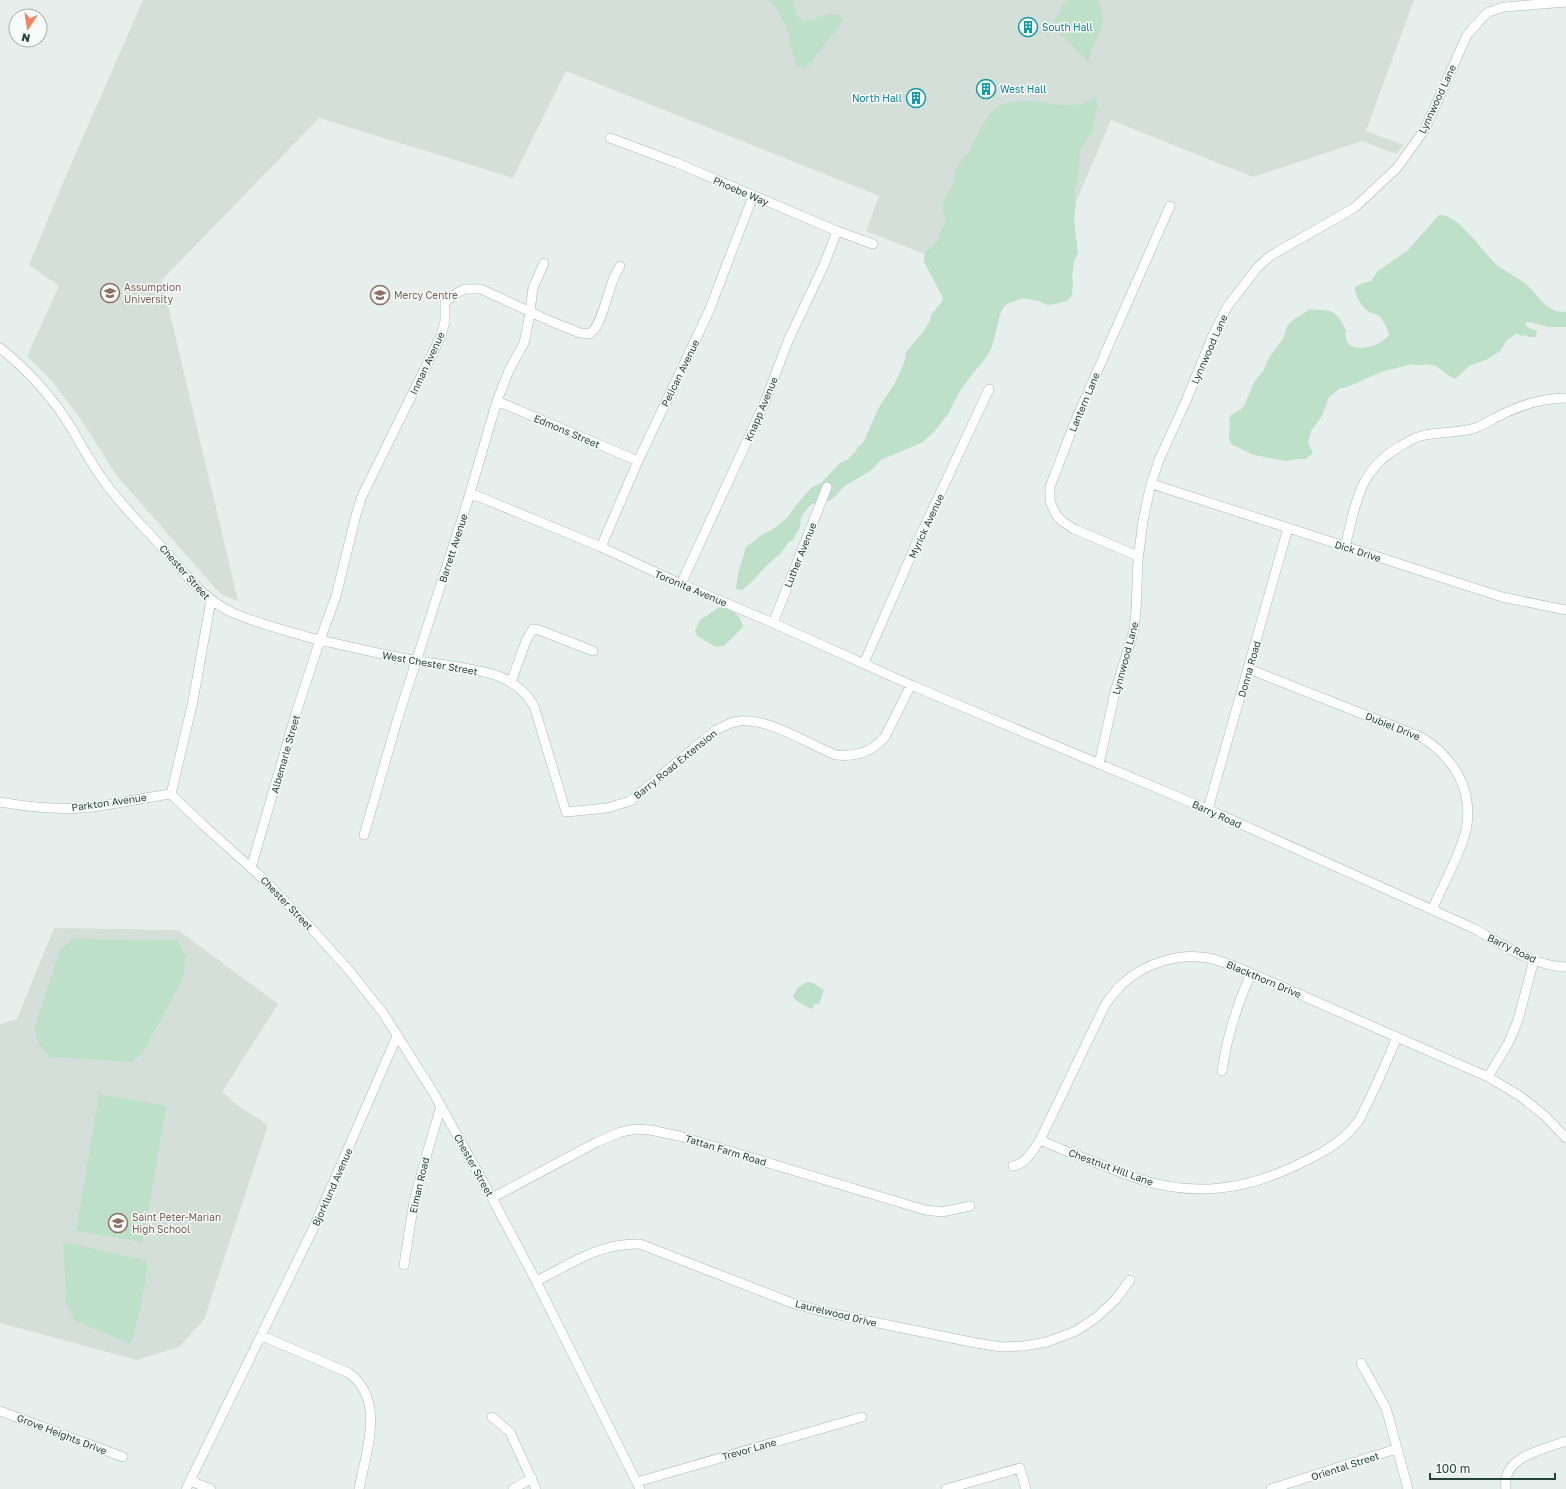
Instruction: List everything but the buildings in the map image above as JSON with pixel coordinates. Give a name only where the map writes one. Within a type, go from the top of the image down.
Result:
[{"type":"street","name":"Lynnwood Lane","points":[[1099,764],[1117,685],[1134,630],[1138,556],[1142,521],[1152,484],[1159,460],[1186,401],[1219,322],[1227,307],[1257,268],[1270,256],[1354,208],[1397,168],[1425,129],[1467,35],[1483,17],[1489,12],[1504,7],[1566,2]]},
{"type":"street","name":"Phoebe Way","points":[[610,138],[676,163],[837,231],[873,244]]},
{"type":"street","name":"Pelican Avenue","points":[[601,547],[638,461],[711,305],[753,196]]},
{"type":"street","name":"Lantern Lane","points":[[1138,556],[1067,525],[1057,516],[1053,509],[1049,495],[1052,481],[1074,424],[1170,206]]},
{"type":"street","name":"Knapp Avenue","points":[[681,584],[765,402],[788,341],[824,265],[837,231]]},
{"type":"street","name":"Barrett Avenue","points":[[364,835],[416,661],[470,494],[497,401],[509,370],[524,343],[530,311],[532,288],[544,263]]},
{"type":"street","name":"Inman Avenue","points":[[320,640],[336,596],[362,496],[441,336],[445,319],[445,302],[461,290],[476,288],[486,290],[550,321],[580,333],[591,334],[601,315],[612,281],[620,266]]},
{"type":"street","name":"Chester Street","points":[[0,348],[28,372],[50,398],[91,462],[122,506],[158,542],[195,587],[212,600],[193,701],[171,794],[251,868],[306,923],[348,969],[383,1013],[441,1106],[492,1198],[536,1281],[639,1485]]},
{"type":"street","name":"Myrick Avenue","points":[[864,664],[915,547],[989,389]]},
{"type":"street","points":[[1345,547],[1365,478],[1382,458],[1392,451],[1420,436],[1465,431],[1530,403],[1566,398]]},
{"type":"street","name":"Edmons Street","points":[[497,401],[638,461]]},
{"type":"street","name":"Dick Drive","points":[[1152,484],[1502,597],[1566,610]]},
{"type":"street","name":"Luther Avenue","points":[[773,623],[827,487]]},
{"type":"street","name":"Toronita Avenue","points":[[470,494],[601,547],[681,584],[773,623],[911,685]]},
{"type":"street","name":"Donna Road","points":[[1208,809],[1288,528]]},
{"type":"street","name":"West Chester Street","points":[[212,600],[232,612],[251,620],[320,640],[359,650],[490,674],[511,682],[526,695],[534,706],[566,812]]},
{"type":"street","points":[[511,682],[526,641],[533,629],[593,651]]},
{"type":"street","name":"Albemarle Street","points":[[251,868],[297,710],[320,640]]},
{"type":"street","name":"Dubiel Drive","points":[[1249,669],[1421,737],[1441,751],[1449,760],[1456,770],[1465,793],[1468,817],[1463,841],[1432,910]]},
{"type":"street","name":"Barry Road","points":[[911,685],[1208,809],[1475,929],[1516,952],[1534,960],[1553,966],[1566,967]]},
{"type":"street","name":"Barry Road Extension","points":[[566,812],[607,808],[630,801],[716,730],[726,724],[738,721],[765,723],[826,751],[846,756],[861,754],[879,744],[889,731],[911,685]]},
{"type":"street","name":"Parkton Avenue","points":[[0,802],[26,807],[76,808],[171,794]]},
{"type":"street","name":"Blackthorn Drive","points":[[1013,1166],[1020,1165],[1032,1152],[1040,1140],[1105,1005],[1122,984],[1146,968],[1163,961],[1191,957],[1207,958],[1222,962],[1251,973],[1488,1077],[1520,1096],[1545,1116],[1566,1138]]},
{"type":"street","points":[[1488,1077],[1509,1042],[1518,1020],[1534,960]]},
{"type":"street","points":[[1222,1072],[1230,1026],[1237,1005],[1251,973]]},
{"type":"street","name":"Bjorklund Avenue","points":[[188,1485],[313,1229],[397,1036]]},
{"type":"street","name":"Chestnut Hill Lane","points":[[1040,1140],[1139,1179],[1163,1185],[1186,1189],[1211,1190],[1254,1183],[1278,1174],[1319,1154],[1341,1140],[1356,1124],[1371,1096],[1397,1037]]},
{"type":"street","name":"Elman Road","points":[[404,1265],[414,1201],[441,1106]]},
{"type":"street","name":"Tattan Farm Road","points":[[492,1198],[597,1142],[621,1132],[641,1129],[659,1131],[679,1136],[925,1210],[942,1212],[970,1206]]},
{"type":"street","name":"Laurelwood Drive","points":[[536,1281],[597,1250],[625,1243],[640,1244],[649,1246],[711,1272],[792,1302],[824,1312],[1002,1347],[1024,1346],[1047,1342],[1076,1331],[1097,1317],[1116,1299],[1130,1280]]},
{"type":"street","points":[[262,1336],[349,1373],[360,1383],[367,1396],[371,1423],[359,1489]]},
{"type":"street","points":[[1360,1363],[1386,1408],[1408,1489]]},
{"type":"street","name":"Grove Heights Drive","points":[[0,1411],[123,1457]]},
{"type":"street","points":[[492,1417],[510,1432],[536,1489]]},
{"type":"street","name":"Trevor Lane","points":[[639,1485],[862,1417]]},
{"type":"street","points":[[1506,1489],[1508,1472],[1515,1462],[1522,1457],[1566,1441]]},
{"type":"street","name":"Oriental Street","points":[[1271,1489],[1304,1484],[1396,1449]]},
{"type":"street","points":[[946,1489],[1020,1468],[1026,1489]]},
{"type":"street","points":[[513,1489],[532,1478]]},
{"type":"street","points":[[188,1485],[211,1489]]},
{"type":"shaded area","name":"Assumption University","points":[[143,0],[1414,0],[1366,131],[1404,145],[1396,154],[1362,141],[1253,177],[1111,120],[1034,301],[972,276],[952,265],[866,231],[879,196],[566,71],[513,178],[319,118],[162,280],[238,601],[223,595],[217,590],[117,476],[82,421],[52,381],[27,356],[59,286],[29,265],[65,178]]},
{"type":"shaded area","name":"Saint Peter-Marian High School","points":[[54,928],[178,930],[278,1004],[222,1092],[239,1106],[268,1125],[204,1320],[179,1347],[137,1360],[0,1323],[0,1024],[17,1019]]},
{"type":"green space","points":[[768,0],[793,0],[796,13],[802,21],[812,20],[830,14],[841,15],[843,19],[838,28],[806,68],[797,66],[785,25],[778,11]]},
{"type":"green space","points":[[1069,0],[1097,0],[1102,10],[1102,26],[1092,47],[1088,63],[1075,48],[1054,29],[1053,24],[1060,12],[1061,7]]},
{"type":"green space","points":[[1094,96],[1098,104],[1092,132],[1080,150],[1075,190],[1076,204],[1074,219],[1078,254],[1074,261],[1072,294],[1070,298],[1066,301],[1047,305],[1039,301],[1023,298],[1007,304],[1003,308],[1000,315],[992,347],[983,362],[960,391],[948,414],[934,432],[923,442],[881,460],[872,470],[843,487],[837,495],[829,501],[820,501],[812,504],[801,518],[800,527],[794,539],[789,542],[781,553],[765,567],[753,581],[742,590],[736,589],[738,574],[746,547],[763,534],[772,530],[788,517],[812,487],[821,483],[840,463],[848,459],[863,443],[878,409],[895,383],[905,360],[906,352],[923,332],[930,320],[931,315],[943,300],[925,264],[924,255],[936,243],[945,223],[942,205],[952,186],[957,167],[965,155],[969,152],[990,114],[994,109],[1008,103],[1037,101],[1073,105],[1089,101]]},
{"type":"green space","points":[[1439,215],[1447,216],[1455,221],[1497,265],[1524,283],[1544,304],[1559,312],[1566,312],[1566,327],[1549,327],[1529,322],[1525,323],[1527,327],[1537,331],[1536,337],[1529,337],[1525,335],[1521,336],[1517,333],[1507,340],[1500,351],[1488,359],[1469,366],[1455,379],[1433,365],[1411,364],[1381,372],[1344,388],[1340,388],[1329,397],[1322,416],[1311,431],[1308,443],[1313,453],[1306,459],[1286,461],[1254,455],[1231,444],[1229,437],[1229,418],[1244,406],[1254,382],[1263,371],[1270,356],[1283,339],[1287,326],[1293,320],[1310,309],[1332,312],[1339,317],[1346,330],[1346,339],[1349,344],[1355,347],[1370,347],[1384,340],[1389,335],[1385,324],[1380,317],[1366,310],[1361,304],[1357,297],[1355,287],[1371,281],[1378,271],[1408,250]]},
{"type":"green space","points":[[720,607],[738,615],[743,627],[724,646],[716,647],[697,636],[695,631],[700,620]]},
{"type":"green space","points":[[73,939],[177,940],[186,957],[183,978],[142,1054],[131,1062],[50,1057],[40,1046],[34,1029],[60,950]]},
{"type":"green space","points":[[807,982],[813,983],[824,990],[819,1004],[814,1004],[813,1008],[811,1009],[795,1000],[793,996],[798,987]]},
{"type":"green space","points":[[99,1094],[166,1106],[143,1242],[76,1231]]},
{"type":"green space","points":[[63,1242],[145,1260],[148,1266],[141,1305],[131,1344],[74,1320],[66,1302]]},
{"type":"place","name":"South Hall","points":[[1028,27]]},
{"type":"place","name":"West Hall","points":[[986,89]]},
{"type":"place","name":"North Hall","points":[[916,98]]},
{"type":"place","name":"Assumption University","points":[[110,293]]},
{"type":"place","name":"Mercy Centre","points":[[380,295]]},
{"type":"place","name":"Saint Peter-Marian High School","points":[[118,1223]]}]
